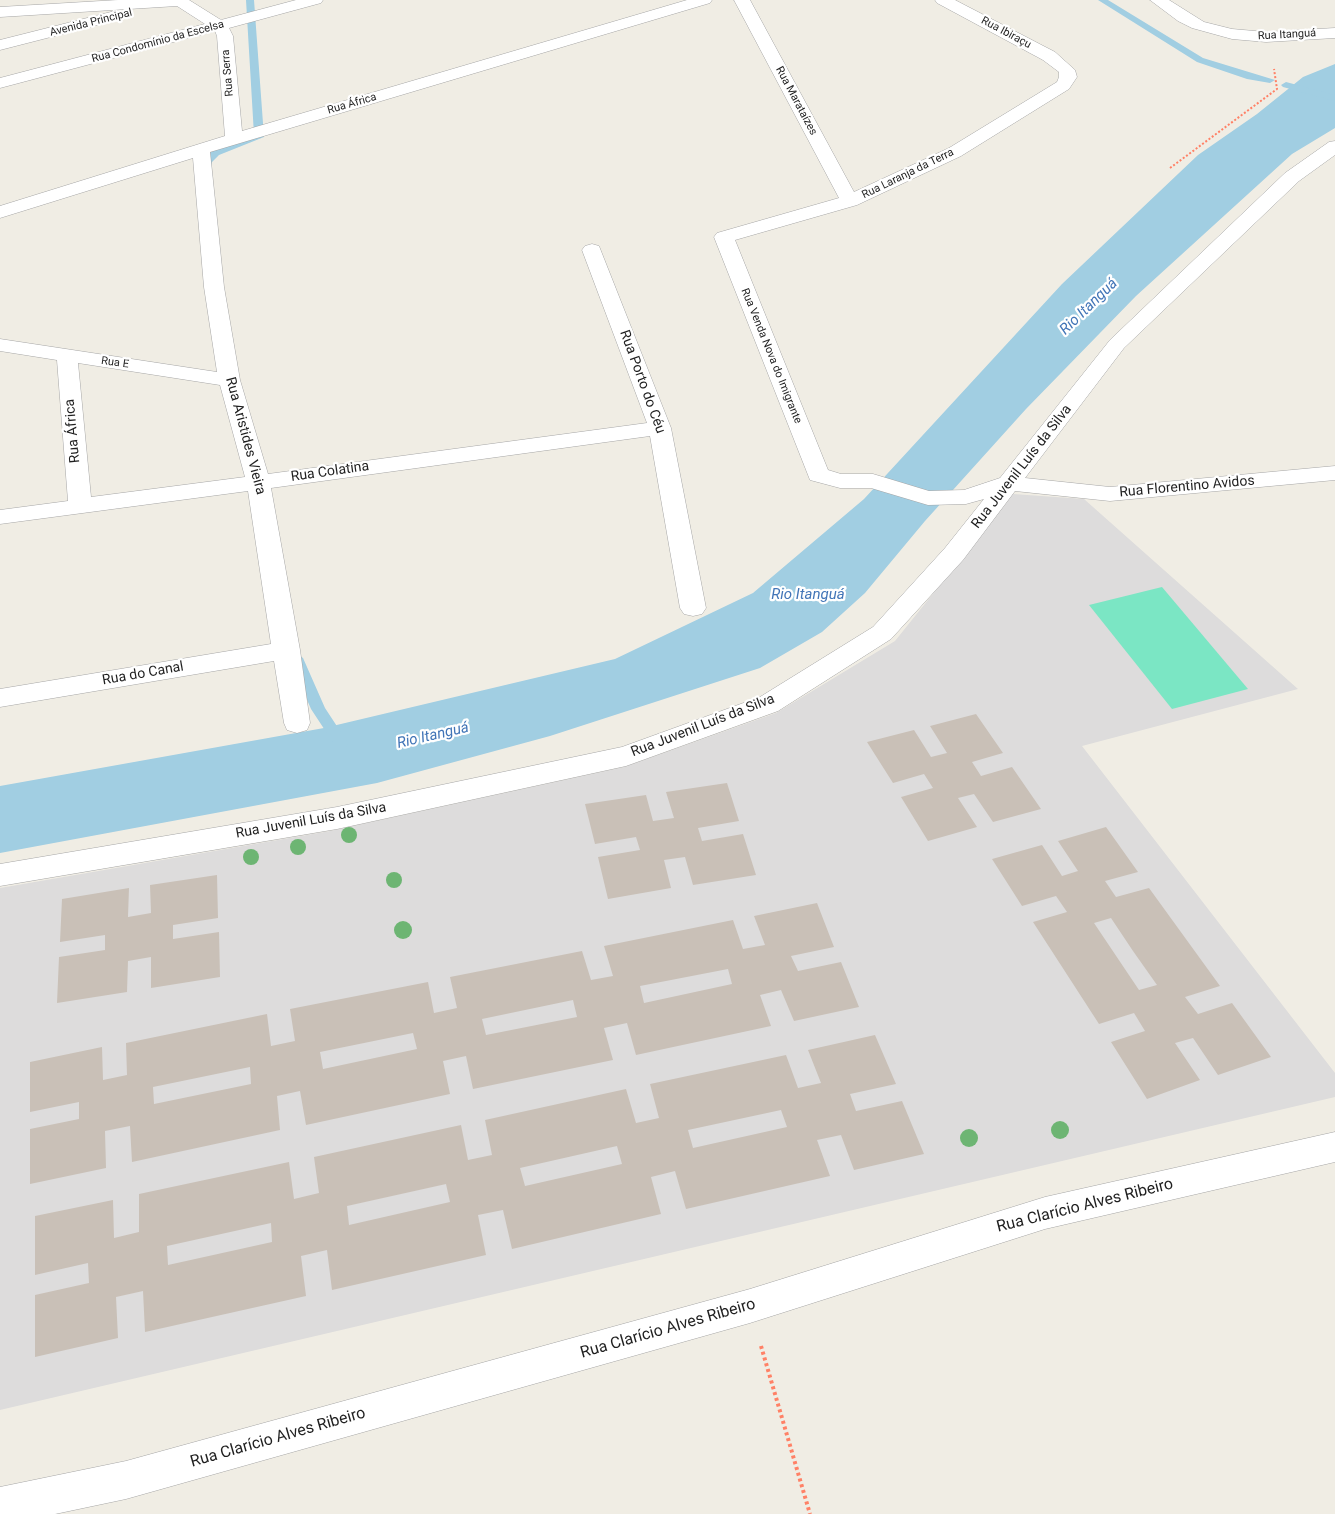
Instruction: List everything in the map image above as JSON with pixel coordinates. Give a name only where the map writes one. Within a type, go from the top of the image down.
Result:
[{"type":"street","points":[[0,12],[181,0],[220,26]]},
{"type":"street","name":"Avenida Principal","points":[[0,46],[181,0]]},
{"type":"street","name":"Rua Condomínio da Escelsa","points":[[0,83],[220,26],[269,5],[315,0]]},
{"type":"street","name":"Rua África","points":[[0,212],[234,139],[704,0]]},
{"type":"street","name":"Rua Marataízes","points":[[742,0],[850,201]]},
{"type":"street","name":"Rua Ibiraçu","points":[[943,0],[1049,56],[1067,70]]},
{"type":"street","name":"Rua Itanguá","points":[[1158,0],[1198,25],[1249,37],[1282,37],[1335,32]]},
{"type":"street","name":"Rua Serra","points":[[220,26],[225,36],[234,139]]},
{"type":"street","name":"Rua Laranja da Terra","points":[[724,237],[850,201],[955,152],[1063,84],[1068,77],[1067,70]]},
{"type":"street","name":"Rua Juvenil Luís da Silva","points":[[0,875],[337,818],[626,756],[769,704],[882,633],[954,554],[1117,344],[1292,177],[1335,146]]},
{"type":"street","name":"Rua Aristides Vieira","points":[[201,149],[214,287],[229,380],[258,482],[287,650],[297,723]]},
{"type":"street","name":"Rua Venda Nova do Imigrante","points":[[724,237],[818,475],[840,482],[873,482],[928,498],[966,497],[1010,483]]},
{"type":"street","name":"Rua Porto do Céu","points":[[592,250],[660,428],[693,608]]},
{"type":"street","name":"Rua E","points":[[0,345],[229,380]]},
{"type":"street","name":"Rua África","points":[[58,355],[80,506]]},
{"type":"street","points":[[0,359],[58,355]]},
{"type":"street","name":"Rua Colatina","points":[[0,517],[660,428]]},
{"type":"street","name":"Rua Florentino Avidos","points":[[1010,483],[1110,494],[1335,473]]},
{"type":"street","name":"Rua do Canal","points":[[0,698],[287,650]]},
{"type":"street","name":"Rua Clarício Alves Ribeiro","points":[[0,1506],[126,1480],[750,1306],[1045,1213],[1335,1147]]},
{"type":"path","points":[[1170,168],[1277,89],[1275,70],[1249,37]]},
{"type":"path","points":[[750,1306],[810,1514]]},
{"type":"shaded area","points":[[1013,494],[1084,499],[1298,689],[1082,746],[1335,1073],[1335,1097],[0,1410],[0,888],[330,831],[624,767],[776,713],[895,641]]},
{"type":"green space","points":[[1162,587],[1248,689],[1172,709],[1089,605]]},
{"type":"water","name":"Rio Itanguá","points":[[1335,64],[1335,128],[1292,154],[1136,296],[1026,409],[925,521],[865,593],[822,632],[760,668],[550,736],[377,783],[0,853],[0,786],[324,728],[615,659],[753,593],[864,499],[1062,284],[1198,155],[1257,114],[1303,77]]},
{"type":"building","points":[[976,714],[1003,753],[972,762],[981,776],[1012,767],[1041,809],[993,822],[974,794],[958,798],[977,827],[928,841],[901,797],[933,788],[924,774],[893,783],[867,742],[914,730],[931,757],[947,753],[930,726]]},
{"type":"building","points":[[727,783],[739,821],[698,828],[702,841],[743,834],[756,875],[693,885],[685,857],[664,860],[671,888],[608,899],[598,857],[640,850],[636,837],[595,844],[585,804],[646,795],[653,821],[674,818],[666,792]]},
{"type":"building","points":[[1106,827],[1138,872],[1105,881],[1116,897],[1149,888],[1220,986],[1185,997],[1198,1014],[1232,1003],[1271,1057],[1218,1075],[1193,1038],[1175,1043],[1200,1080],[1147,1099],[1111,1042],[1145,1031],[1134,1013],[1099,1024],[1033,922],[1067,912],[1056,896],[1022,906],[992,859],[1042,845],[1062,876],[1078,871],[1058,841]],"holes":[[[1111,918],[1157,985],[1139,990],[1094,923]]]},
{"type":"building","points":[[217,875],[218,918],[173,925],[173,939],[219,932],[220,977],[151,988],[151,957],[128,961],[127,992],[57,1003],[59,957],[105,950],[105,935],[60,942],[62,899],[129,888],[128,917],[151,913],[150,885]]},
{"type":"building","points":[[817,903],[834,947],[791,956],[798,971],[841,962],[859,1007],[794,1021],[781,990],[760,995],[771,1026],[636,1055],[627,1023],[604,1028],[613,1060],[473,1089],[466,1056],[443,1061],[450,1094],[306,1125],[300,1091],[277,1096],[280,1130],[132,1162],[130,1126],[105,1131],[106,1168],[30,1184],[30,1129],[79,1119],[79,1102],[30,1112],[30,1062],[102,1047],[103,1080],[127,1075],[126,1043],[267,1014],[271,1046],[295,1041],[290,1009],[428,982],[434,1013],[457,1008],[450,977],[582,951],[591,980],[613,976],[604,946],[733,920],[743,949],[765,945],[754,916]],"holes":[[[728,969],[732,984],[644,1003],[640,986]],[[573,1000],[577,1017],[486,1035],[482,1019]],[[413,1033],[417,1049],[323,1069],[320,1052]],[[250,1067],[251,1084],[154,1104],[153,1087]]]},
{"type":"building","points":[[875,1035],[896,1084],[850,1094],[856,1111],[902,1101],[924,1154],[854,1170],[841,1135],[817,1140],[830,1176],[686,1209],[675,1171],[651,1177],[661,1214],[512,1249],[503,1210],[478,1215],[486,1255],[332,1290],[327,1250],[301,1256],[306,1296],[145,1332],[143,1291],[116,1297],[118,1338],[35,1357],[35,1295],[89,1283],[88,1263],[35,1275],[35,1216],[113,1200],[114,1238],[139,1232],[139,1194],[289,1162],[294,1199],[319,1193],[314,1157],[461,1125],[468,1160],[492,1155],[485,1120],[626,1089],[636,1123],[659,1118],[650,1084],[786,1055],[798,1088],[821,1083],[808,1050]],"holes":[[[781,1110],[787,1127],[693,1148],[688,1130]],[[617,1146],[622,1164],[525,1186],[520,1168]],[[446,1184],[450,1202],[349,1225],[347,1206]],[[271,1223],[272,1242],[168,1265],[167,1246]]]},
{"type":"waterway","points":[[205,174],[207,161],[215,153],[259,137],[250,0]]},
{"type":"waterway","points":[[1102,0],[1200,60],[1247,76],[1270,80]]},
{"type":"waterway","points":[[1286,85],[1335,98]]},
{"type":"waterway","points":[[296,658],[318,709],[341,743]]}]
